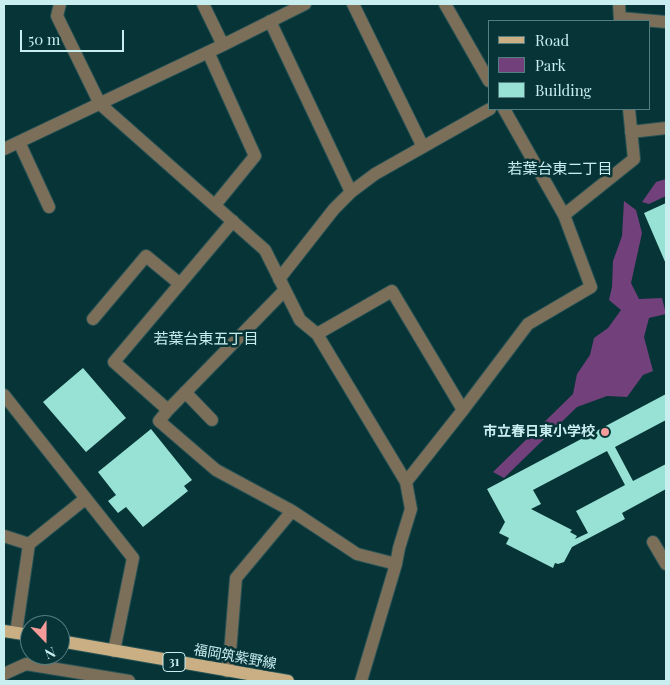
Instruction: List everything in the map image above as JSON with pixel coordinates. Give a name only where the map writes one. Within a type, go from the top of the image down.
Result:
[{"type":"main road","name":"福岡筑紫野線","points":[[70,643],[288,681]]},
{"type":"street","points":[[60,4],[57,16],[100,104],[265,250],[300,320],[317,334],[406,482],[411,509],[361,681]]},
{"type":"street","points":[[203,4],[223,45]]},
{"type":"street","points":[[4,149],[305,4]]},
{"type":"street","points":[[354,4],[423,147]]},
{"type":"street","points":[[445,4],[488,79]]},
{"type":"street","points":[[619,4],[620,19],[635,20]]},
{"type":"street","points":[[270,21],[351,192]]},
{"type":"street","points":[[650,21],[666,22]]},
{"type":"street","points":[[208,52],[255,156],[215,206]]},
{"type":"street","points":[[396,564],[357,554],[292,511],[216,470],[159,421],[282,285],[334,209],[351,192],[375,174],[488,110]]},
{"type":"street","points":[[406,482],[528,324],[591,287],[564,215],[505,110]]},
{"type":"street","points":[[564,215],[634,159],[629,110]]},
{"type":"street","points":[[631,132],[666,128]]},
{"type":"street","points":[[19,142],[49,207]]},
{"type":"street","points":[[168,410],[114,362],[233,221]]},
{"type":"street","points":[[93,319],[146,256],[180,284]]},
{"type":"street","points":[[317,334],[392,291],[463,410]]},
{"type":"street","points":[[185,392],[212,420]]},
{"type":"street","points":[[5,400],[134,558],[114,651]]},
{"type":"street","points":[[10,632],[29,544],[85,498]]},
{"type":"street","points":[[228,671],[236,578],[292,511]]},
{"type":"street","points":[[4,536],[29,544]]},
{"type":"street","points":[[653,542],[666,564]]},
{"type":"street","points":[[4,674],[26,664],[129,681]]},
{"type":"green space","points":[[666,179],[666,196],[649,204],[642,202],[656,182]]},
{"type":"green space","points":[[624,201],[636,210],[642,233],[631,283],[639,299],[662,298],[666,314],[649,318],[644,337],[653,371],[643,375],[627,397],[607,396],[577,407],[504,478],[493,472],[573,394],[577,374],[590,355],[594,338],[608,328],[621,310],[609,300],[612,287],[613,261],[622,236]]},
{"type":"building","points":[[666,203],[666,264],[644,213]]},
{"type":"building","points":[[83,368],[126,418],[86,452],[43,402]]},
{"type":"building","points":[[666,394],[666,420],[615,447],[633,481],[666,464],[666,489],[622,513],[625,519],[572,547],[564,562],[555,563],[553,568],[506,544],[509,538],[499,533],[505,522],[487,489]],"holes":[[[607,451],[625,485],[576,511],[588,533],[575,539],[577,536],[570,532],[572,530],[531,509],[541,504],[533,490]]]},
{"type":"building","points":[[151,429],[192,480],[184,486],[188,491],[143,527],[126,507],[118,513],[108,501],[116,495],[98,472]]},
{"type":"place","name":"市立春日東小学校","points":[[605,432]]},
{"type":"district","name":"若葉台東二丁目","points":[[560,169]]},
{"type":"district","name":"若葉台東五丁目","points":[[206,339]]}]
